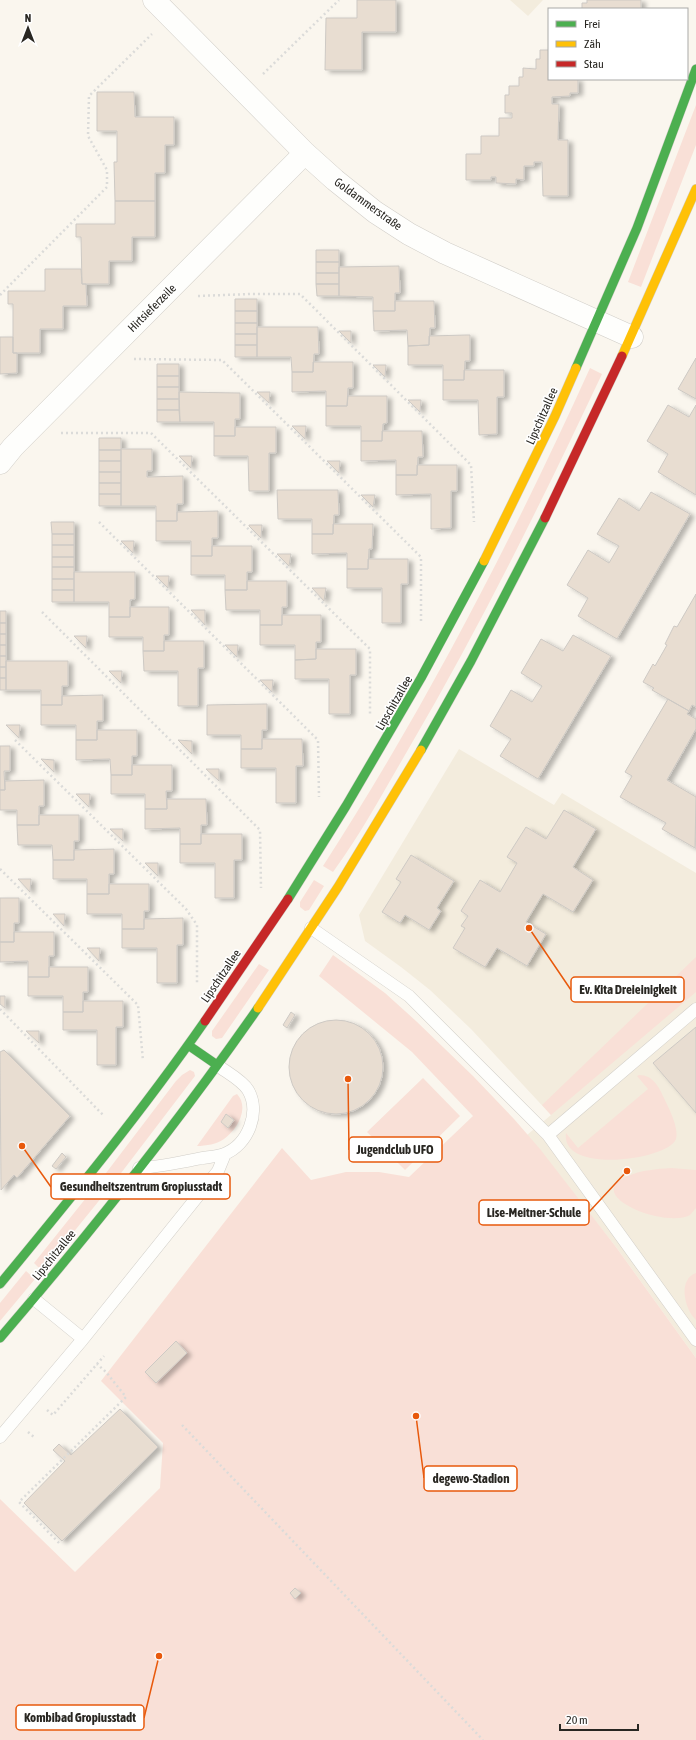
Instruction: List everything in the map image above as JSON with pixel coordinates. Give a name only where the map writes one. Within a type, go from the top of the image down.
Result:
[{"type":"street","name":"Goldammerstraße","points":[[154,0],[305,153],[369,208],[409,234],[452,256],[632,337]]},
{"type":"street","name":"Lipschitzallee","points":[[0,1284],[74,1195],[188,1045],[284,911],[309,866],[392,730],[448,631],[539,451],[617,278],[696,69]]},
{"type":"street","name":"Hirtsieferzeile","points":[[0,462],[19,441],[305,153]]},
{"type":"street","name":"Lipschitzallee","points":[[0,1338],[34,1299],[139,1168],[217,1066],[413,763],[485,635],[534,542],[632,337],[696,190]]},
{"type":"street","points":[[188,1045],[217,1066]]},
{"type":"lane","points":[[308,926],[409,996],[548,1135],[696,1340]]},
{"type":"lane","points":[[548,1135],[696,1009]]},
{"type":"lane","points":[[139,1168],[155,1167],[225,1154],[238,1145],[248,1133],[252,1122],[253,1112],[252,1100],[248,1089],[217,1066]]},
{"type":"lane","points":[[0,1437],[83,1339],[218,1171],[225,1154]]},
{"type":"lane","points":[[34,1299],[83,1339]]},
{"type":"path","points":[[263,74],[338,0]]},
{"type":"path","points":[[0,295],[107,186],[107,170],[88,136],[89,96],[153,34]]},
{"type":"path","points":[[197,296],[300,294],[471,465],[474,523]]},
{"type":"path","points":[[134,359],[222,360],[421,557],[421,622]]},
{"type":"path","points":[[61,433],[151,433],[370,649],[370,715]]},
{"type":"path","points":[[99,522],[318,740],[319,796]]},
{"type":"path","points":[[42,612],[260,830],[261,888]]},
{"type":"path","points":[[15,740],[186,909],[197,925],[197,984]]},
{"type":"path","points":[[0,869],[138,1005],[143,1061]]},
{"type":"path","points":[[0,1009],[103,1115]]},
{"type":"path","points":[[33,1398],[53,1415],[104,1356]]},
{"type":"path","points":[[59,1543],[19,1502],[126,1398],[106,1372],[97,1364]]},
{"type":"path","points":[[182,1425],[484,1740]]},
{"type":"shaded area","points":[[510,0],[543,0],[528,16]]},
{"type":"shaded area","points":[[696,105],[696,145],[641,287],[628,282]]},
{"type":"shaded area","points":[[590,368],[602,374],[510,563],[461,656],[382,795],[333,872],[323,866],[397,746],[466,622],[530,496]]},
{"type":"shaded area","points":[[459,749],[554,805],[562,793],[696,873],[696,1358],[616,1247],[527,1135],[551,1115],[471,1029],[430,990],[365,941],[359,915]]},
{"type":"shaded area","points":[[314,880],[324,886],[309,910],[305,911],[300,907],[300,902]]},
{"type":"shaded area","points":[[333,955],[385,993],[416,1021],[473,1076],[514,1119],[540,1149],[616,1247],[696,1358],[696,1740],[0,1740],[0,1499],[75,1572],[160,1488],[163,1443],[101,1381],[282,1148],[311,1180],[346,1172],[379,1172],[409,1177],[473,1116],[412,1052],[319,976]]},
{"type":"shaded area","points":[[696,957],[696,992],[551,1115],[542,1105]]},
{"type":"shaded area","points":[[259,964],[269,970],[222,1038],[216,1039],[212,1036],[212,1031]]},
{"type":"shaded area","points":[[190,1070],[194,1072],[195,1076],[115,1181],[42,1271],[34,1263],[106,1173],[176,1081]]},
{"type":"shaded area","points":[[639,1075],[652,1079],[660,1090],[675,1124],[677,1134],[676,1139],[669,1146],[655,1153],[616,1160],[596,1159],[580,1155],[569,1146],[566,1133],[578,1148],[648,1089],[637,1076]]},
{"type":"shaded area","points":[[423,1078],[460,1116],[405,1170],[367,1132]]},
{"type":"shaded area","points":[[237,1094],[241,1100],[242,1112],[233,1130],[224,1139],[218,1142],[197,1146],[233,1096]]},
{"type":"shaded area","points":[[671,1168],[696,1170],[696,1208],[690,1215],[678,1218],[647,1214],[632,1208],[620,1200],[614,1192],[616,1184],[628,1176],[654,1169]]},
{"type":"shaded area","points":[[26,1271],[35,1279],[0,1321],[0,1303]]},
{"type":"shaded area","points":[[696,1273],[696,1320],[686,1303],[685,1288],[686,1282]]},
{"type":"building","points":[[357,0],[396,0],[396,32],[362,32],[362,70],[325,70],[326,18],[357,18]]},
{"type":"building","points":[[587,0],[641,0],[641,8],[582,8],[582,3],[587,3]]},
{"type":"building","points":[[540,50],[548,50],[548,80],[578,80],[578,93],[570,93],[570,96],[552,97],[552,104],[559,104],[558,140],[568,140],[568,196],[543,196],[542,162],[534,162],[534,166],[524,166],[524,180],[516,179],[516,184],[496,183],[496,177],[491,177],[491,180],[466,180],[466,154],[481,154],[481,136],[499,136],[499,118],[512,118],[512,113],[505,113],[505,95],[509,95],[509,86],[519,86],[519,77],[523,77],[523,68],[536,69],[536,59],[540,59]]},
{"type":"building","points":[[97,92],[134,92],[135,117],[174,117],[174,145],[165,145],[165,173],[155,173],[155,201],[115,201],[114,162],[117,162],[117,131],[97,131]]},
{"type":"building","points":[[115,201],[155,201],[155,237],[132,237],[132,261],[109,261],[109,284],[82,284],[81,237],[76,237],[76,224],[115,224]]},
{"type":"building","points":[[316,250],[339,250],[339,262],[316,262]]},
{"type":"building","points":[[316,262],[339,262],[339,273],[316,273]]},
{"type":"building","points":[[399,266],[400,293],[395,293],[395,311],[373,311],[373,297],[339,296],[339,267]]},
{"type":"building","points":[[45,269],[81,269],[82,284],[86,284],[87,306],[63,306],[63,329],[40,329],[40,353],[13,353],[13,304],[8,304],[8,291],[45,291]]},
{"type":"building","points":[[316,273],[339,273],[339,284],[316,284]]},
{"type":"building","points":[[316,284],[339,284],[339,296],[317,296]]},
{"type":"building","points":[[235,299],[257,299],[257,311],[235,311]]},
{"type":"building","points":[[395,301],[434,301],[435,328],[430,328],[429,345],[408,346],[407,330],[374,331],[373,311],[395,311]]},
{"type":"building","points":[[235,311],[257,311],[257,323],[235,323]]},
{"type":"building","points":[[235,323],[257,323],[257,334],[235,334]]},
{"type":"building","points":[[257,327],[318,327],[319,354],[314,354],[313,372],[292,372],[291,357],[257,357]]},
{"type":"building","points":[[339,331],[351,331],[351,343]]},
{"type":"building","points":[[235,334],[257,334],[257,345],[235,345]]},
{"type":"building","points":[[470,335],[470,361],[465,361],[464,380],[443,380],[443,365],[408,365],[408,346],[429,345],[429,336]]},
{"type":"building","points":[[0,337],[13,337],[13,353],[17,353],[17,373],[0,374]]},
{"type":"building","points":[[235,345],[257,345],[257,357],[235,357]]},
{"type":"building","points":[[696,358],[696,399],[678,389]]},
{"type":"building","points":[[313,362],[353,362],[353,388],[348,388],[347,406],[326,406],[326,391],[292,392],[292,372],[313,372]]},
{"type":"building","points":[[157,364],[179,364],[179,376],[157,376]]},
{"type":"building","points":[[373,365],[386,365],[385,377]]},
{"type":"building","points":[[464,370],[504,370],[504,397],[497,397],[497,434],[479,435],[478,400],[443,400],[443,380],[464,380]]},
{"type":"building","points":[[157,376],[179,376],[179,387],[157,387]]},
{"type":"building","points":[[157,387],[179,387],[179,399],[157,399]]},
{"type":"building","points":[[179,392],[240,393],[240,419],[235,419],[235,436],[214,436],[214,422],[180,422]]},
{"type":"building","points":[[257,392],[270,392],[269,403]]},
{"type":"building","points":[[348,396],[387,396],[387,423],[383,424],[382,441],[361,441],[361,426],[326,426],[326,406],[347,406]]},
{"type":"building","points":[[157,399],[179,399],[179,410],[157,410]]},
{"type":"building","points":[[408,400],[421,400],[420,412]]},
{"type":"building","points":[[668,405],[689,417],[696,405],[696,495],[658,472],[668,454],[647,441]]},
{"type":"building","points":[[157,410],[179,410],[180,422],[157,422]]},
{"type":"building","points":[[292,426],[306,426],[305,439]]},
{"type":"building","points":[[235,427],[276,427],[276,453],[269,453],[269,491],[249,491],[248,456],[214,456],[214,436],[235,436]]},
{"type":"building","points":[[382,431],[422,431],[423,457],[418,457],[417,475],[396,475],[396,460],[361,461],[361,441],[382,441]]},
{"type":"building","points":[[99,438],[121,438],[121,450],[99,450]]},
{"type":"building","points":[[121,449],[152,449],[152,471],[147,471],[147,477],[183,476],[183,504],[177,504],[177,521],[156,521],[156,506],[121,506]]},
{"type":"building","points":[[99,450],[121,450],[121,461],[99,461]]},
{"type":"building","points":[[179,456],[192,456],[191,468]]},
{"type":"building","points":[[99,461],[121,461],[121,472],[99,472]]},
{"type":"building","points":[[327,461],[340,461],[339,473]]},
{"type":"building","points":[[417,465],[457,465],[457,491],[451,491],[451,528],[431,529],[431,494],[396,495],[396,475],[417,475]]},
{"type":"building","points":[[99,472],[121,472],[121,483],[99,483]]},
{"type":"building","points":[[99,483],[121,483],[121,494],[99,494]]},
{"type":"building","points":[[277,490],[338,490],[339,515],[334,515],[333,534],[312,534],[312,519],[278,519]]},
{"type":"building","points":[[651,492],[690,514],[617,639],[578,616],[588,598],[567,585],[588,550],[609,563],[619,546],[597,534],[619,498],[639,511]]},
{"type":"building","points":[[99,494],[121,494],[121,506],[99,506]]},
{"type":"building","points":[[361,495],[375,495],[373,507]]},
{"type":"building","points":[[218,511],[218,538],[212,538],[212,556],[191,556],[191,541],[156,541],[156,521],[177,521],[177,512]]},
{"type":"building","points":[[51,522],[74,522],[74,534],[52,534]]},
{"type":"building","points":[[333,524],[373,524],[372,549],[369,549],[368,569],[347,569],[347,553],[312,554],[312,534],[333,534]]},
{"type":"building","points":[[262,525],[261,538],[249,526]]},
{"type":"building","points":[[52,534],[74,534],[74,545],[52,545]]},
{"type":"building","points":[[121,541],[134,541],[133,553]]},
{"type":"building","points":[[52,545],[74,545],[74,557],[52,557]]},
{"type":"building","points":[[212,546],[252,546],[252,572],[247,572],[247,590],[225,590],[225,575],[191,575],[191,556],[212,556]]},
{"type":"building","points":[[277,554],[291,554],[289,566]]},
{"type":"building","points":[[52,557],[74,557],[74,567],[52,567]]},
{"type":"building","points":[[368,559],[408,559],[408,584],[401,584],[401,623],[382,623],[382,588],[347,588],[347,569],[368,569]]},
{"type":"building","points":[[52,567],[74,567],[74,579],[52,579]]},
{"type":"building","points":[[74,572],[135,572],[135,599],[130,600],[130,617],[109,617],[109,602],[74,602]]},
{"type":"building","points":[[156,576],[169,576],[168,588]]},
{"type":"building","points":[[52,579],[74,579],[74,590],[52,590]]},
{"type":"building","points":[[247,581],[287,581],[287,607],[282,607],[282,625],[260,625],[260,610],[226,610],[225,590],[247,590]]},
{"type":"building","points":[[312,588],[326,588],[324,601]]},
{"type":"building","points":[[52,590],[74,590],[74,602],[52,602]]},
{"type":"building","points":[[696,594],[696,707],[692,705],[689,711],[652,690],[654,688],[643,682],[653,664],[655,666],[667,645],[665,644],[674,626],[677,627]]},
{"type":"building","points":[[130,607],[169,607],[169,635],[164,635],[164,651],[143,651],[143,637],[109,637],[109,617],[130,617]]},
{"type":"building","points":[[191,610],[205,610],[205,625]]},
{"type":"building","points":[[0,611],[6,611],[6,623],[0,623]]},
{"type":"building","points":[[282,615],[321,615],[321,642],[316,642],[316,659],[295,660],[295,645],[260,645],[260,625],[282,625]]},
{"type":"building","points":[[0,623],[6,623],[6,634],[0,634]]},
{"type":"building","points":[[0,634],[6,634],[6,645],[0,645]]},
{"type":"building","points":[[573,635],[611,656],[538,779],[500,756],[511,739],[490,726],[511,690],[532,702],[542,686],[521,673],[541,639],[563,651]]},
{"type":"building","points":[[74,636],[87,636],[86,648]]},
{"type":"building","points":[[164,641],[204,641],[204,668],[198,668],[198,706],[178,706],[178,671],[144,671],[143,651],[164,651]]},
{"type":"building","points":[[0,645],[6,645],[6,656],[0,656]]},
{"type":"building","points":[[225,645],[238,645],[237,657]]},
{"type":"building","points":[[316,649],[356,649],[356,675],[350,675],[350,714],[329,714],[329,679],[295,679],[295,660],[316,659]]},
{"type":"building","points":[[0,656],[6,656],[6,667],[0,667]]},
{"type":"building","points":[[6,661],[68,661],[68,686],[62,686],[62,705],[41,705],[41,690],[6,690]]},
{"type":"building","points":[[0,667],[6,667],[6,678],[0,678]]},
{"type":"building","points":[[109,671],[122,671],[121,683]]},
{"type":"building","points":[[0,678],[6,678],[6,690],[0,690]]},
{"type":"building","points":[[260,680],[273,680],[272,692]]},
{"type":"building","points":[[103,695],[103,721],[97,721],[97,740],[76,740],[76,725],[41,725],[41,705],[62,705],[62,696]]},
{"type":"building","points":[[668,699],[689,711],[687,714],[696,719],[696,729],[667,780],[696,797],[695,848],[662,829],[666,823],[620,797],[632,776],[625,772]]},
{"type":"building","points":[[267,704],[267,730],[262,730],[262,749],[241,749],[241,735],[207,735],[207,705]]},
{"type":"building","points":[[6,725],[20,725],[19,738]]},
{"type":"building","points":[[97,730],[137,730],[137,756],[132,756],[132,775],[111,775],[110,759],[76,760],[76,740],[97,740]]},
{"type":"building","points":[[262,739],[302,739],[303,766],[296,766],[296,803],[276,803],[276,768],[241,768],[241,749],[262,749]]},
{"type":"building","points":[[178,740],[192,741],[192,754]]},
{"type":"building","points":[[0,746],[10,746],[10,771],[4,771],[5,790],[0,790]]},
{"type":"building","points":[[41,759],[54,760],[54,772]]},
{"type":"building","points":[[132,765],[172,765],[172,791],[166,791],[167,809],[145,809],[145,794],[111,794],[111,775],[132,775]]},
{"type":"building","points":[[206,769],[219,769],[219,781]]},
{"type":"building","points":[[44,780],[44,806],[39,806],[39,825],[17,825],[17,810],[0,810],[0,790],[5,790],[5,781]]},
{"type":"building","points":[[76,794],[90,794],[89,807]]},
{"type":"building","points":[[167,799],[206,799],[207,825],[201,825],[201,844],[180,844],[180,828],[145,829],[145,809],[167,809]]},
{"type":"building","points":[[564,810],[596,829],[573,867],[593,880],[573,912],[543,894],[526,922],[546,934],[527,966],[497,948],[485,967],[453,948],[465,928],[461,926],[468,916],[461,911],[480,880],[500,892],[517,863],[507,857],[526,827],[546,839]]},
{"type":"building","points":[[39,815],[79,815],[79,841],[74,841],[74,860],[53,860],[52,845],[18,845],[17,825],[39,825]]},
{"type":"building","points":[[110,829],[123,829],[123,841]]},
{"type":"building","points":[[201,834],[242,834],[242,860],[234,860],[234,898],[215,898],[215,863],[180,863],[180,844],[201,844]]},
{"type":"building","points":[[114,849],[114,874],[109,874],[109,894],[87,894],[87,879],[53,879],[53,860],[74,860],[74,850]]},
{"type":"building","points":[[411,855],[454,881],[437,908],[441,911],[429,930],[405,915],[400,923],[382,912],[401,882],[396,879]]},
{"type":"building","points":[[145,863],[158,863],[158,876]]},
{"type":"building","points":[[18,879],[31,879],[30,892]]},
{"type":"building","points":[[109,884],[149,884],[149,911],[144,911],[144,929],[122,929],[122,914],[87,914],[87,894],[109,894]]},
{"type":"building","points":[[0,898],[19,898],[19,923],[14,923],[14,942],[0,942]]},
{"type":"building","points":[[53,914],[65,914],[64,926]]},
{"type":"building","points":[[183,918],[183,945],[177,945],[177,983],[157,983],[157,948],[122,948],[122,929],[144,929],[144,919]]},
{"type":"building","points":[[14,932],[54,932],[54,956],[49,956],[49,977],[28,977],[28,961],[0,962],[0,942],[14,942]]},
{"type":"building","points":[[87,948],[100,948],[99,961]]},
{"type":"building","points":[[49,967],[88,967],[88,992],[83,992],[83,1012],[63,1012],[63,996],[28,996],[28,977],[49,977]]},
{"type":"building","points":[[0,996],[5,996],[5,1008],[0,1004]]},
{"type":"building","points":[[83,1001],[123,1001],[123,1027],[116,1027],[116,1065],[97,1065],[97,1030],[63,1030],[63,1012],[83,1012]]},
{"type":"building","points":[[291,1012],[295,1015],[287,1028],[283,1025]]},
{"type":"building","points":[[336,1020],[354,1024],[369,1034],[379,1049],[383,1067],[379,1085],[369,1100],[354,1110],[336,1114],[318,1110],[303,1100],[293,1085],[289,1067],[293,1049],[303,1034],[318,1024]]},
{"type":"building","points":[[696,1027],[696,1113],[653,1063]]},
{"type":"building","points":[[26,1031],[39,1031],[39,1043]]},
{"type":"building","points":[[4,1050],[70,1116],[17,1178],[14,1175],[1,1190],[0,1052]]},
{"type":"building","points":[[226,1114],[234,1120],[228,1128],[221,1122]]},
{"type":"building","points":[[62,1153],[66,1157],[56,1169],[52,1166]]},
{"type":"building","points":[[176,1341],[187,1353],[156,1383],[145,1372]]},
{"type":"building","points":[[120,1409],[158,1447],[62,1541],[24,1503],[65,1461],[53,1450],[59,1444],[71,1455]]},
{"type":"building","points":[[295,1588],[301,1593],[295,1599],[290,1593]]},
{"type":"traffic: fast","points":[[576,368],[637,228],[696,69]]},
{"type":"traffic: fast","points":[[421,750],[471,661],[545,518]]},
{"type":"traffic: fast","points":[[288,899],[346,806],[421,678],[484,561]]},
{"type":"traffic: fast","points":[[0,1338],[101,1217],[197,1093],[258,1008]]},
{"type":"traffic: fast","points":[[0,1284],[131,1122],[205,1021]]},
{"type":"traffic: fast","points":[[188,1045],[217,1065]]},
{"type":"traffic: slow","points":[[622,356],[696,189]]},
{"type":"traffic: slow","points":[[484,561],[555,416],[576,368]]},
{"type":"traffic: slow","points":[[258,1008],[338,887],[421,750]]},
{"type":"traffic: jam","points":[[545,518],[622,356]]},
{"type":"traffic: jam","points":[[205,1021],[288,899]]},
{"type":"place","name":"Ev. Kita Dreieinigkeit","points":[[529,928]]},
{"type":"place","name":"Jugendclub UFO","points":[[348,1079]]},
{"type":"place","name":"Gesundheitszentrum Gropiusstadt","points":[[22,1146]]},
{"type":"place","name":"Lise-Meitner-Schule","points":[[627,1171]]},
{"type":"place","name":"degewo-Stadion","points":[[416,1416]]},
{"type":"place","name":"Kombibad Gropiusstadt","points":[[159,1656]]}]
